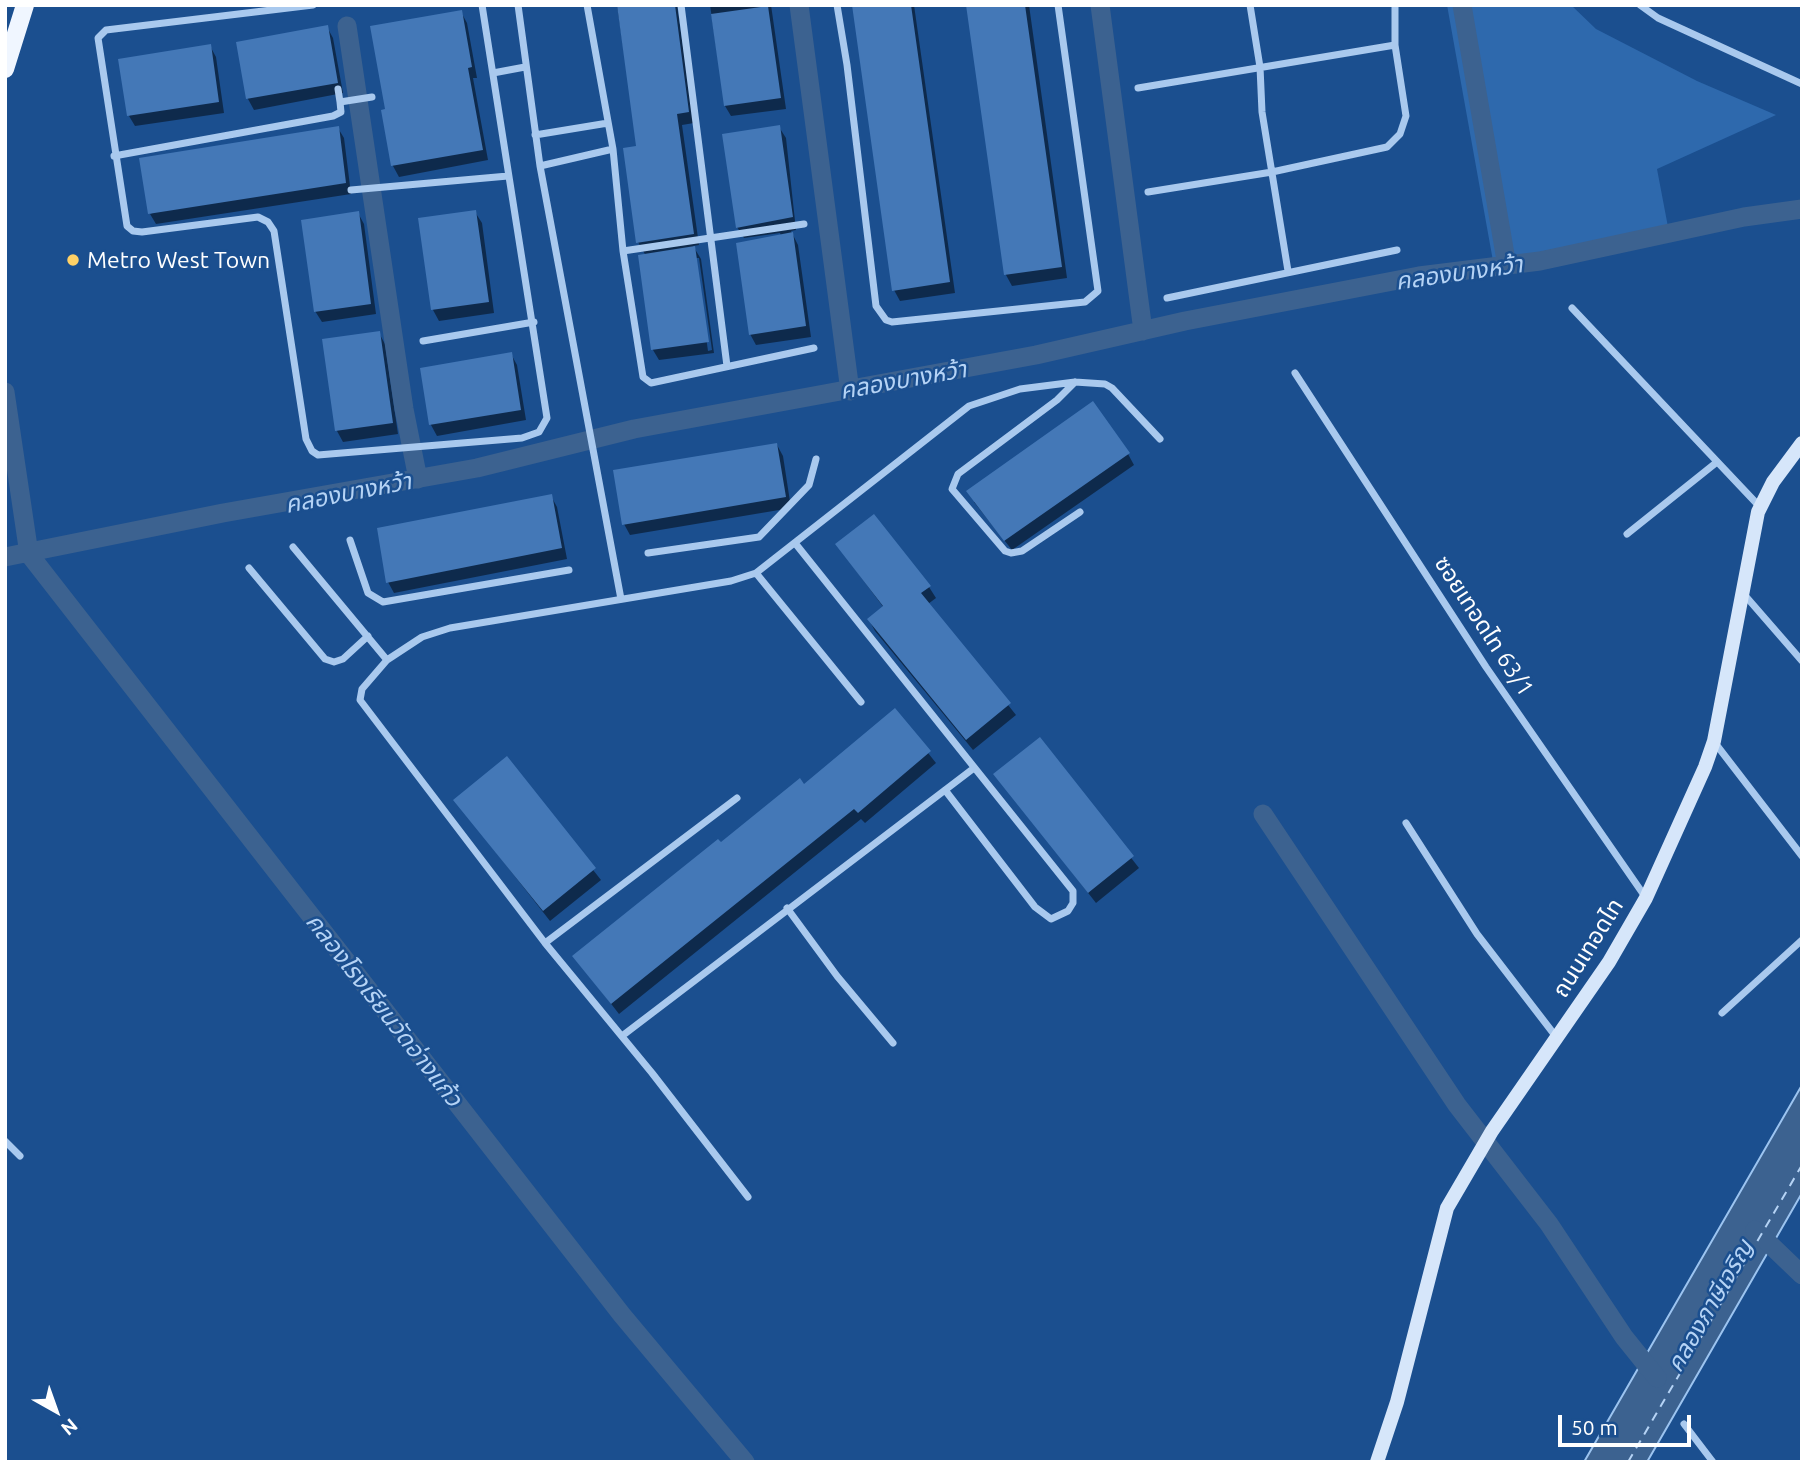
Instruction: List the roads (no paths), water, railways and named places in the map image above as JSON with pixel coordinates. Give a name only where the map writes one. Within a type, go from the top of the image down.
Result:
[{"type":"main road","points":[[5,69],[25,5]]},
{"type":"main road","name":"ถนนเทอดไท","points":[[1377,1462],[1397,1402],[1447,1208],[1489,1136],[1609,962],[1646,898],[1714,741],[1749,546],[1760,507],[1773,482],[1802,443]]},
{"type":"street","points":[[313,5],[101,33],[98,38],[114,156],[126,222],[133,231],[258,217],[268,222],[274,231],[309,447],[318,455],[522,438],[539,432],[547,418],[482,5]]},
{"type":"street","points":[[518,5],[540,166],[621,599]]},
{"type":"street","points":[[587,5],[613,149],[623,251],[646,381],[651,383],[814,348]]},
{"type":"street","points":[[681,5],[727,366]]},
{"type":"street","points":[[837,5],[847,65],[876,306],[886,320],[892,322],[1085,302],[1098,291],[1058,5]]},
{"type":"street","points":[[1250,5],[1260,67],[1262,112],[1288,271]]},
{"type":"street","points":[[1148,192],[1272,172],[1387,147],[1400,134],[1406,116],[1395,45],[1395,5]]},
{"type":"street","points":[[1640,5],[1658,18],[1802,84]]},
{"type":"street","points":[[1138,88],[1395,45]]},
{"type":"street","points":[[493,73],[525,67]]},
{"type":"street","points":[[114,156],[339,115],[342,102],[338,89]]},
{"type":"street","points":[[342,102],[369,98]]},
{"type":"street","points":[[535,135],[608,123]]},
{"type":"street","points":[[540,166],[613,149]]},
{"type":"street","points":[[351,190],[508,176]]},
{"type":"street","points":[[623,251],[804,224]]},
{"type":"street","points":[[1167,299],[1288,271],[1398,250]]},
{"type":"street","points":[[1572,308],[1760,507]]},
{"type":"street","points":[[424,341],[534,323]]},
{"type":"street","name":"ซอยเทอดไท 63/1","points":[[1295,373],[1486,667],[1646,898]]},
{"type":"street","points":[[748,1197],[545,943],[359,700],[362,689],[387,660],[422,637],[450,628],[731,581],[756,573],[969,406],[1020,389],[1076,382],[1095,382],[1112,388],[1160,439]]},
{"type":"street","points":[[1076,382],[1057,400],[958,474],[952,489],[1005,551],[1011,553],[1022,551],[1080,512]]},
{"type":"street","points":[[648,553],[759,537],[809,485],[816,459]]},
{"type":"street","points":[[1627,534],[1717,462]]},
{"type":"street","points":[[350,540],[368,593],[383,602],[569,570]]},
{"type":"street","points":[[795,543],[1073,891],[1073,903],[1068,911],[1051,919],[1035,907],[945,790]]},
{"type":"street","points":[[293,547],[387,660]]},
{"type":"street","points":[[249,568],[325,659],[334,662],[343,659],[368,636]]},
{"type":"street","points":[[756,573],[861,702]]},
{"type":"street","points":[[1742,592],[1802,661]]},
{"type":"street","points":[[1714,741],[1802,856]]},
{"type":"street","points":[[622,1036],[786,908],[974,768]]},
{"type":"street","points":[[545,943],[737,798]]},
{"type":"street","points":[[1406,823],[1476,934],[1557,1039]]},
{"type":"street","points":[[786,908],[837,976],[893,1043]]},
{"type":"street","points":[[1722,1013],[1802,940]]},
{"type":"street","points":[[5,1141],[20,1156]]},
{"type":"street","points":[[1684,1424],[1713,1462]]},
{"type":"water","name":"คลองภาษีเจริญ","points":[[1802,1085],[1802,1193],[1647,1462],[1584,1462]]},
{"type":"waterway","points":[[799,5],[850,391]]},
{"type":"waterway","points":[[1100,5],[1143,331]]},
{"type":"waterway","points":[[1462,5],[1507,266]]},
{"type":"waterway","points":[[347,26],[404,409],[418,479]]},
{"type":"waterway","name":"คลองบางหว้า","points":[[5,557],[223,513],[477,468],[634,429],[1036,355],[1185,321],[1419,276],[1540,261],[1744,217],[1802,209]]},
{"type":"waterway","name":"คลองโรงเรียนวัดอ่างแก้ว","points":[[5,392],[29,554],[622,1315],[745,1462]]},
{"type":"waterway","points":[[1263,814],[1457,1105],[1549,1224],[1624,1337],[1657,1378]]},
{"type":"waterway","name":"คลองภาษีเจริญ","points":[[1755,1230],[1802,1275]]},
{"type":"place","name":"Metro West Town","points":[[73,260]]}]
